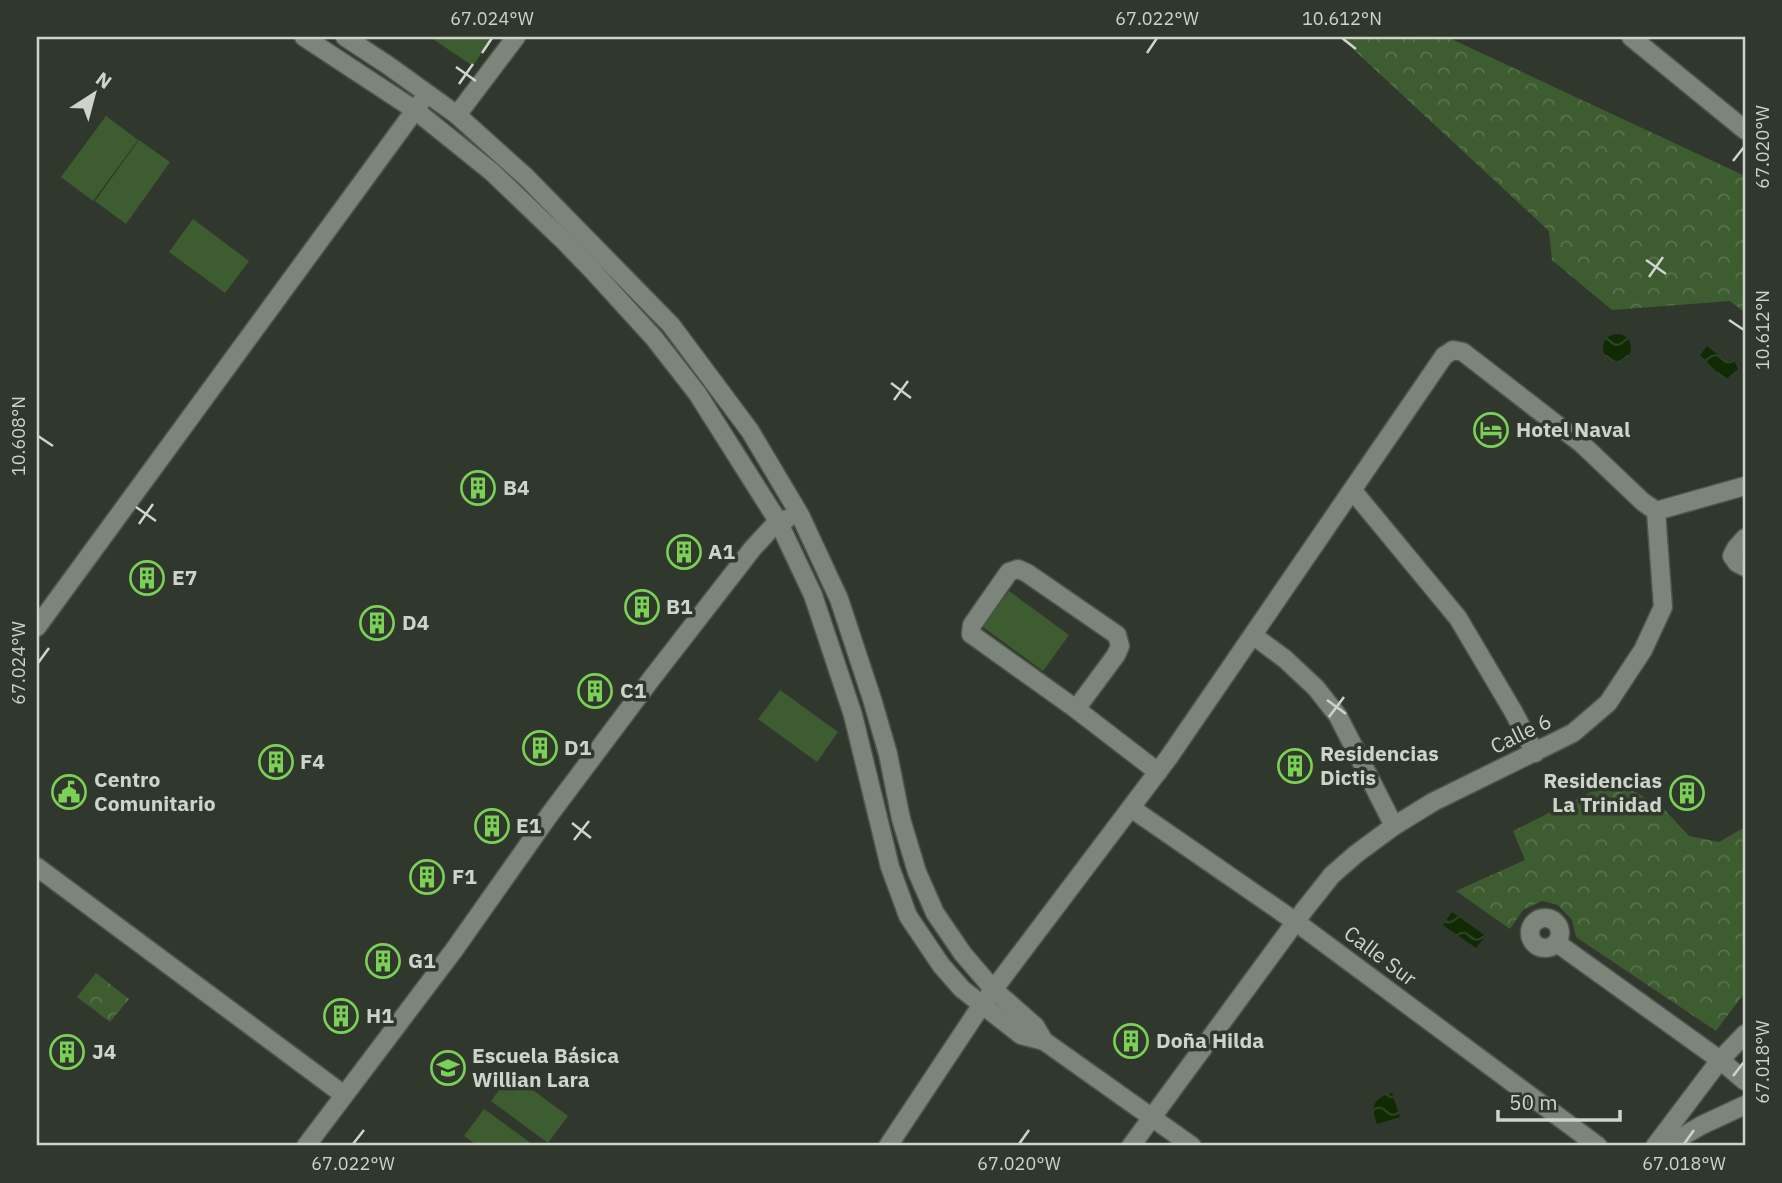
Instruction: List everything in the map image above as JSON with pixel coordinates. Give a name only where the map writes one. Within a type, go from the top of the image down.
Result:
[{"type":"street","points":[[304,37],[415,110],[492,172],[565,242],[654,338],[696,393],[778,521],[813,595],[830,638],[868,768],[897,893],[908,916],[935,958],[981,1006],[1035,1026],[1044,1041],[1192,1146]]},
{"type":"street","points":[[345,37],[457,115],[526,177],[671,325],[750,431],[800,515],[839,599],[856,645],[888,754],[901,818],[916,872],[934,913],[963,954],[994,989],[1009,1015]]},
{"type":"street","points":[[457,115],[516,37]]},
{"type":"street","points":[[1631,37],[1745,130]]},
{"type":"street","points":[[37,627],[427,93]]},
{"type":"street","points":[[888,1146],[981,1006],[1132,808],[1254,636],[1444,356],[1453,350],[1463,352],[1582,444],[1656,511],[1745,486]]},
{"type":"street","points":[[1353,491],[1458,618],[1513,710],[1535,753]]},
{"type":"street","name":"Calle 6","points":[[1131,1146],[1332,875],[1356,853],[1394,826],[1433,802],[1573,733],[1608,703],[1643,650],[1662,607],[1656,511]]},
{"type":"street","points":[[306,1146],[454,950],[550,814],[753,548],[778,521],[800,515]]},
{"type":"street","points":[[1745,538],[1732,556],[1737,563],[1745,566]]},
{"type":"street","points":[[1076,709],[1116,655],[1120,646],[1117,635],[1027,573],[1017,569],[1009,572],[972,625],[971,634],[1158,772]]},
{"type":"street","points":[[1254,636],[1316,688],[1338,716],[1394,826]]},
{"type":"street","name":"Calle Sur","points":[[1132,808],[1296,922],[1598,1146]]},
{"type":"street","points":[[37,867],[344,1095]]},
{"type":"street","points":[[1557,943],[1720,1060],[1745,1081]]},
{"type":"street","points":[[1655,1146],[1720,1060],[1745,1034]]},
{"type":"street","points":[[1667,1146],[1745,1105]]},
{"type":"green space","points":[[430,37],[492,37],[473,66]]},
{"type":"green space","points":[[1340,37],[1447,37],[1745,176],[1745,313],[1730,301],[1612,310],[1552,260],[1549,231]]},
{"type":"green space","points":[[106,116],[138,140],[93,201],[61,177]]},
{"type":"green space","points":[[139,140],[170,162],[126,224],[95,201]]},
{"type":"green space","points":[[193,219],[249,261],[225,293],[169,252]]},
{"type":"green space","points":[[1009,591],[1069,635],[1043,671],[983,627]]},
{"type":"green space","points":[[780,690],[838,732],[817,762],[758,719]]},
{"type":"green space","points":[[1615,780],[1663,808],[1689,836],[1719,842],[1745,827],[1745,992],[1716,1031],[1576,937],[1572,920],[1558,905],[1542,901],[1523,910],[1510,929],[1456,891],[1525,860],[1513,831]]},
{"type":"green space","points":[[96,973],[129,999],[110,1022],[77,997]]},
{"type":"green space","points":[[511,1074],[568,1116],[548,1143],[491,1101]]},
{"type":"green space","points":[[484,1109],[535,1146],[478,1146],[464,1136]]},
{"type":"water","points":[[1617,334],[1627,338],[1631,348],[1627,358],[1617,362],[1607,358],[1603,348],[1607,338]]},
{"type":"water","points":[[1707,346],[1726,361],[1734,360],[1738,369],[1725,380],[1700,355]]},
{"type":"water","points":[[1452,912],[1486,936],[1476,948],[1443,925]]},
{"type":"water","points":[[1392,1093],[1400,1117],[1377,1124],[1375,1104],[1377,1100]]},
{"type":"place","name":"Hotel Naval","points":[[1491,430]]},
{"type":"place","name":"B4","points":[[478,488]]},
{"type":"place","name":"A1","points":[[684,552]]},
{"type":"place","name":"E7","points":[[147,578]]},
{"type":"place","name":"B1","points":[[642,607]]},
{"type":"place","name":"D4","points":[[377,623]]},
{"type":"place","name":"C1","points":[[595,691]]},
{"type":"place","name":"D1","points":[[540,748]]},
{"type":"place","name":"F4","points":[[276,762]]},
{"type":"place","name":"Residencias Dictis","points":[[1295,766]]},
{"type":"place","name":"Centro Comunitario","points":[[69,792]]},
{"type":"place","name":"Residencias La Trinidad","points":[[1687,793]]},
{"type":"place","name":"E1","points":[[492,826]]},
{"type":"place","name":"F1","points":[[427,877]]},
{"type":"place","name":"G1","points":[[383,961]]},
{"type":"place","name":"H1","points":[[341,1016]]},
{"type":"place","name":"Doña Hilda","points":[[1131,1041]]},
{"type":"place","name":"J4","points":[[67,1052]]},
{"type":"place","name":"Escuela Básica Willian Lara","points":[[448,1068]]}]
